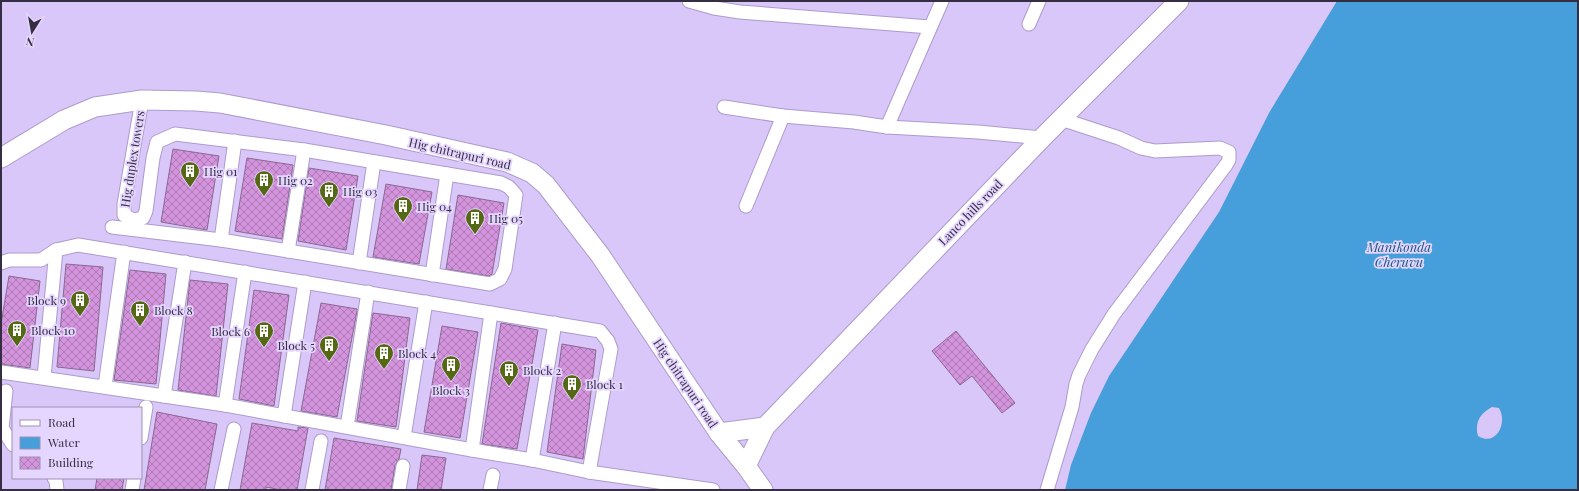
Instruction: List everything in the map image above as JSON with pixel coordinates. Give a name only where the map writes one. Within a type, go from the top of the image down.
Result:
[{"type":"street","points":[[689,1],[714,8],[740,12],[930,27]]},
{"type":"street","points":[[887,127],[942,1]]},
{"type":"street","points":[[1029,24],[1039,1]]},
{"type":"street","name":"Lanco hills road","points":[[746,466],[765,427],[1042,138],[1179,1]]},
{"type":"street","name":"Hig chitrapuri road","points":[[1,158],[64,120],[79,113],[95,107],[142,100],[220,103],[386,135],[507,162],[532,173],[546,185],[600,255],[719,432],[763,490]]},
{"type":"street","name":"Hig duplex towers","points":[[142,100],[124,204],[124,215],[133,220],[143,218],[146,211],[153,158],[157,142],[175,134],[236,141]]},
{"type":"street","points":[[724,107],[784,116],[854,122],[887,127],[978,132],[1042,138]]},
{"type":"street","points":[[746,206],[784,116]]},
{"type":"street","points":[[1047,490],[1072,407],[1076,384],[1092,349],[1114,314],[1226,165],[1230,156],[1229,152],[1220,148],[1155,151],[1141,148],[1118,138],[1061,119]]},
{"type":"street","points":[[112,227],[221,240],[490,284],[500,279],[504,269],[516,195],[509,187],[501,183],[304,150],[236,141],[221,240]]},
{"type":"street","points":[[288,251],[304,150]]},
{"type":"street","points":[[359,263],[374,162]]},
{"type":"street","points":[[432,275],[447,174]]},
{"type":"street","points":[[1,263],[9,260],[41,260],[56,250],[78,245],[600,331],[608,341],[611,349],[589,472]]},
{"type":"street","points":[[44,377],[56,250]]},
{"type":"street","points":[[105,386],[124,252]]},
{"type":"street","points":[[164,396],[185,262]]},
{"type":"street","points":[[226,405],[246,272]]},
{"type":"street","points":[[284,416],[305,282]]},
{"type":"street","points":[[346,427],[368,292]]},
{"type":"street","points":[[404,437],[426,302]]},
{"type":"street","points":[[472,450],[491,313]]},
{"type":"street","points":[[532,460],[555,323]]},
{"type":"street","points":[[1,372],[44,377],[226,405],[532,460],[589,472],[713,490]]},
{"type":"street","points":[[6,391],[2,428],[12,443]]},
{"type":"street","points":[[142,432],[146,407]]},
{"type":"street","points":[[719,432],[765,427]]},
{"type":"street","points":[[221,490],[234,429]]},
{"type":"street","points":[[312,490],[321,441]]},
{"type":"street","points":[[399,490],[403,466]]},
{"type":"street","points":[[490,490],[492,475]]},
{"type":"street","points":[[55,479],[57,490]]},
{"type":"street","points":[[132,490],[134,479]]},
{"type":"water","name":"Manikonda Cheruvu","points":[[1337,1],[1578,1],[1578,490],[1065,490],[1071,465],[1091,413],[1109,376],[1219,212],[1269,113]],"holes":[[[1492,407],[1499,408],[1502,420],[1499,432],[1490,438],[1484,439],[1478,436],[1477,426],[1479,418]]]},
{"type":"building","name":"Hig 01","points":[[173,149],[219,156],[207,230],[161,222]]},
{"type":"building","name":"Hig 02","points":[[247,158],[293,165],[282,239],[235,231]]},
{"type":"building","name":"Hig 03","points":[[309,168],[358,176],[346,250],[298,241]]},
{"type":"building","name":"Hig 04","points":[[386,184],[432,192],[419,264],[373,257]]},
{"type":"building","name":"Hig 05","points":[[458,195],[504,203],[492,274],[489,276],[446,269]]},
{"type":"building","name":"Block 9","points":[[66,264],[103,267],[94,371],[57,367]]},
{"type":"building","name":"Block 8","points":[[130,270],[166,274],[156,384],[114,380]]},
{"type":"building","name":"Block 10","points":[[9,276],[40,281],[30,368],[1,364],[1,324]]},
{"type":"building","points":[[190,280],[228,284],[216,396],[178,390]]},
{"type":"building","name":"Block 6","points":[[254,290],[289,295],[274,406],[239,399]]},
{"type":"building","name":"Block 5","points":[[321,303],[357,309],[337,417],[301,411]]},
{"type":"building","name":"Block 4","points":[[373,313],[410,318],[396,427],[357,421]]},
{"type":"building","name":"Block 2","points":[[501,323],[538,330],[517,449],[482,444]]},
{"type":"building","name":"Block 3","points":[[442,326],[478,332],[460,438],[424,432]]},
{"type":"building","points":[[956,331],[1015,403],[1002,413],[972,376],[960,385],[932,351]]},
{"type":"building","name":"Block 1","points":[[562,344],[596,350],[583,459],[547,452]]},
{"type":"building","points":[[157,412],[217,424],[205,490],[144,490]]},
{"type":"building","points":[[252,423],[298,431],[298,427],[308,428],[297,490],[281,490],[266,487],[266,490],[240,490]]},
{"type":"building","points":[[334,438],[401,449],[399,459],[395,465],[391,490],[325,490]]},
{"type":"building","points":[[422,455],[446,458],[441,490],[417,490]]},
{"type":"building","points":[[97,479],[124,479],[122,490],[95,490]]},
{"type":"place","name":"Hig 01","points":[[190,188]]},
{"type":"place","name":"Hig 02","points":[[264,197]]},
{"type":"place","name":"Hig 03","points":[[329,208]]},
{"type":"place","name":"Hig 04","points":[[403,223]]},
{"type":"place","name":"Hig 05","points":[[475,235]]},
{"type":"place","name":"Block 9","points":[[80,317]]},
{"type":"place","name":"Block 8","points":[[140,327]]},
{"type":"place","name":"Block 10","points":[[17,347]]},
{"type":"place","name":"Block 6","points":[[264,348]]},
{"type":"place","name":"Block 5","points":[[329,362]]},
{"type":"place","name":"Block 4","points":[[384,370]]},
{"type":"place","name":"Block 3","points":[[451,382]]},
{"type":"place","name":"Block 2","points":[[509,387]]},
{"type":"place","name":"Block 1","points":[[572,401]]}]
